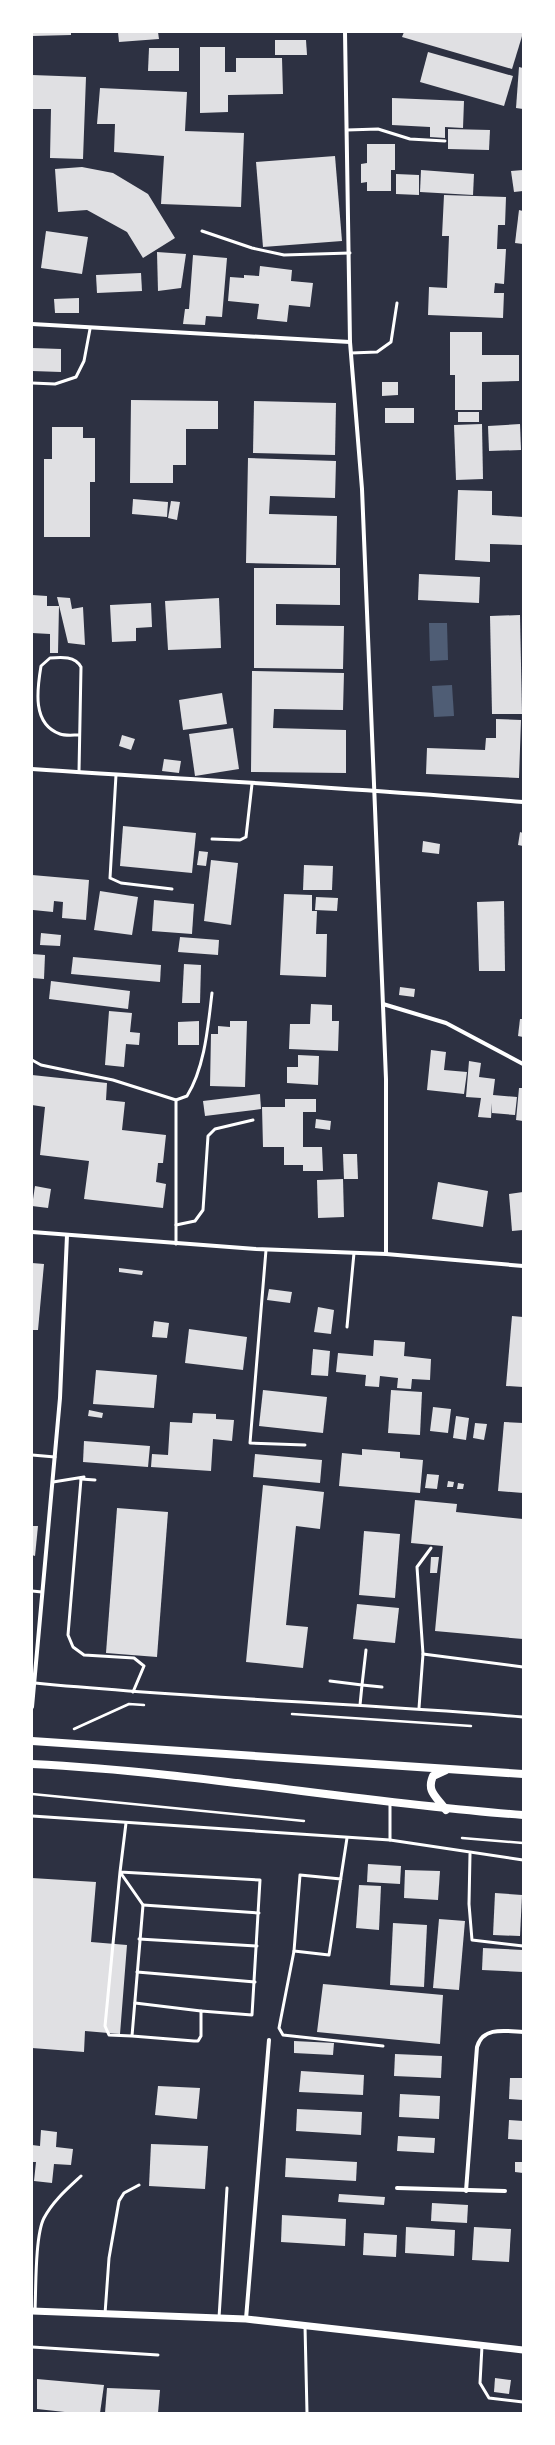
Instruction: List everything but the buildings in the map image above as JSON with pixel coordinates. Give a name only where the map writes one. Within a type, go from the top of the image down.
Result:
[{"type":"main road","points":[[32,1741],[523,1774]]},
{"type":"main road","points":[[32,1764],[106,1768],[390,1801],[446,1810],[523,1815]]},
{"type":"main road","points":[[446,1810],[430,1789],[430,1784],[438,1772],[451,1769]]},
{"type":"street","points":[[345,32],[350,253],[350,342],[362,489],[386,1079],[386,1254]]},
{"type":"street","points":[[32,324],[90,329],[350,342]]},
{"type":"street","points":[[32,769],[252,784],[374,789],[523,802]]},
{"type":"street","points":[[383,1004],[446,1024],[523,1064]]},
{"type":"street","points":[[32,1232],[266,1250],[386,1254],[523,1266]]},
{"type":"street","points":[[32,1708],[60,1398],[67,1235]]},
{"type":"street","points":[[466,2191],[477,2046],[480,2038],[488,2033],[496,2031],[523,2032]]},
{"type":"street","points":[[246,2319],[269,2040]]},
{"type":"street","points":[[397,2188],[505,2191]]},
{"type":"street","points":[[34,2311],[246,2319],[523,2350]]},
{"type":"lane","points":[[347,130],[378,129],[410,139],[445,141]]},
{"type":"lane","points":[[202,231],[252,248],[284,255],[350,253]]},
{"type":"lane","points":[[352,353],[377,352],[391,342],[397,303]]},
{"type":"lane","points":[[32,383],[55,384],[76,377],[84,361],[90,329]]},
{"type":"lane","points":[[79,735],[60,734],[44,723],[39,715],[41,666],[50,658],[71,658],[78,661],[82,666],[79,772]]},
{"type":"lane","points":[[116,775],[110,878],[121,883],[172,889]]},
{"type":"lane","points":[[212,839],[240,840],[246,837],[252,784]]},
{"type":"lane","points":[[32,1060],[41,1066],[113,1080],[176,1100],[187,1096],[195,1083],[208,1026],[212,993]]},
{"type":"lane","points":[[176,1100],[176,1244]]},
{"type":"lane","points":[[176,1225],[195,1221],[203,1210],[208,1136],[215,1129],[253,1120]]},
{"type":"lane","points":[[266,1250],[250,1442],[305,1446]]},
{"type":"lane","points":[[347,1327],[354,1253]]},
{"type":"lane","points":[[32,1455],[55,1457]]},
{"type":"lane","points":[[53,1482],[84,1477],[81,1479],[68,1634],[73,1647],[84,1655],[134,1658],[136,1662],[144,1666],[133,1692]]},
{"type":"lane","points":[[81,1479],[95,1480]]},
{"type":"lane","points":[[419,1708],[423,1654],[417,1567],[431,1548]]},
{"type":"lane","points":[[32,1591],[42,1592]]},
{"type":"lane","points":[[360,1705],[366,1650]]},
{"type":"lane","points":[[423,1654],[523,1666]]},
{"type":"lane","points":[[330,1681],[382,1687]]},
{"type":"lane","points":[[34,1683],[133,1692],[419,1708],[523,1718]]},
{"type":"lane","points":[[390,1801],[390,1840]]},
{"type":"lane","points":[[32,1816],[390,1840],[470,1854],[523,1860]]},
{"type":"lane","points":[[126,1823],[105,2026],[109,2035],[198,2041],[201,2036],[201,2011]]},
{"type":"lane","points":[[294,1951],[329,1955],[347,1838]]},
{"type":"lane","points":[[470,1854],[469,1904],[472,1940],[523,1946]]},
{"type":"lane","points":[[120,1872],[143,1905],[132,2036]]},
{"type":"lane","points":[[120,1872],[260,1880],[252,2015],[201,2011],[135,2003]]},
{"type":"lane","points":[[341,1879],[300,1875],[294,1951],[279,2028],[283,2035],[383,2046]]},
{"type":"lane","points":[[143,1905],[259,1913]]},
{"type":"lane","points":[[139,1939],[257,1946]]},
{"type":"lane","points":[[137,1972],[255,1982]]},
{"type":"lane","points":[[34,2311],[36,2261],[43,2220],[54,2201],[80,2176]]},
{"type":"lane","points":[[105,2314],[109,2258],[119,2202],[124,2193],[139,2185]]},
{"type":"lane","points":[[219,2318],[227,2188]]},
{"type":"lane","points":[[306,2326],[308,2413]]},
{"type":"lane","points":[[482,2346],[480,2383],[489,2398],[523,2402]]},
{"type":"lane","points":[[32,2347],[158,2355]]},
{"type":"path","points":[[72,1730],[129,1704],[145,1705]]},
{"type":"path","points":[[286,1714],[475,1726]]},
{"type":"path","points":[[32,1794],[312,1822]]},
{"type":"path","points":[[456,1838],[523,1843]]},
{"type":"water","points":[[429,623],[447,623],[448,660],[430,661]]},
{"type":"water","points":[[452,685],[454,716],[434,717],[432,686]]}]
